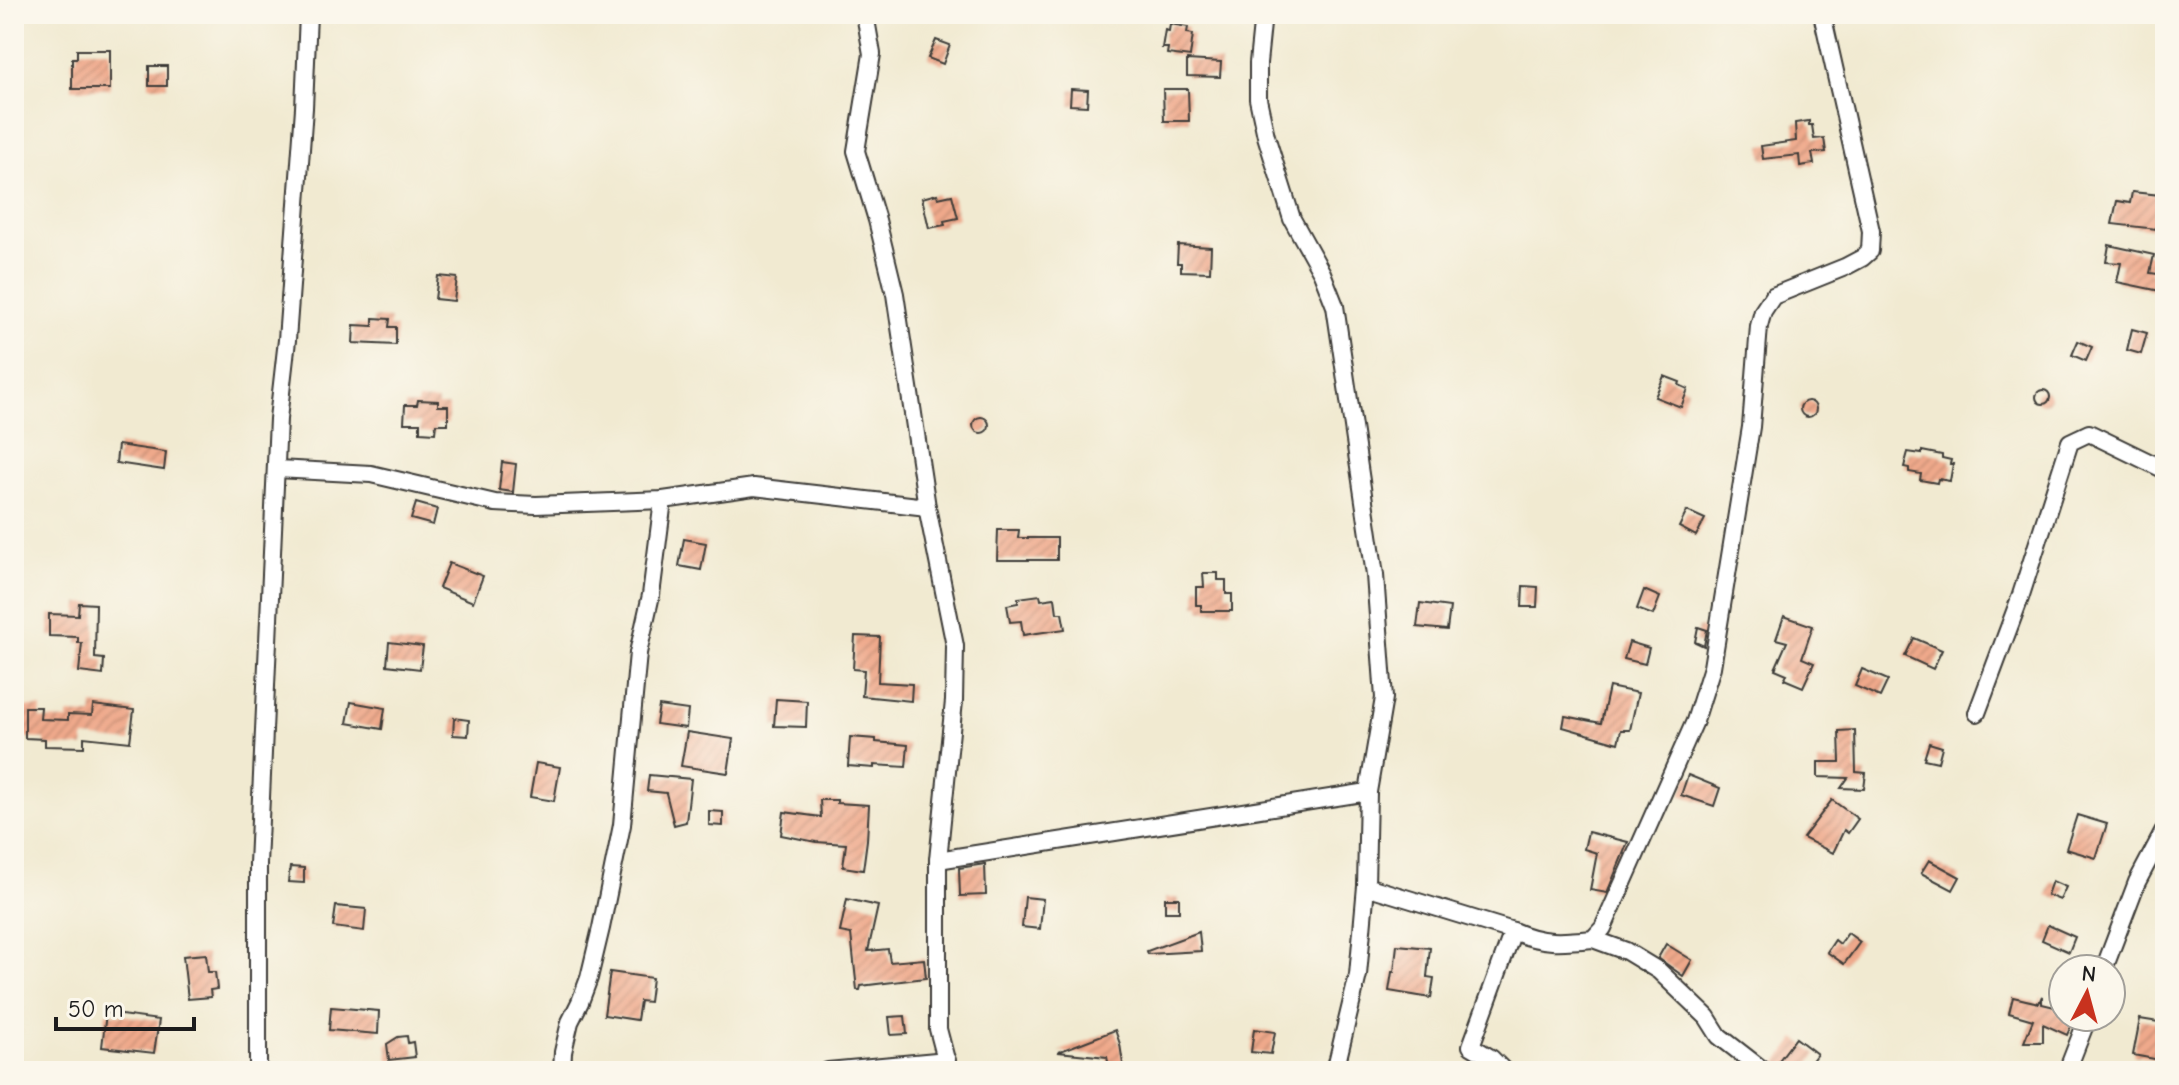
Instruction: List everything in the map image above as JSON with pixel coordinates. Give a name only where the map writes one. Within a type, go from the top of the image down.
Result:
[{"type":"street","points":[[258,1071],[258,864],[278,419],[287,340],[308,14]]},
{"type":"street","points":[[828,1071],[948,1066],[938,1029],[938,860],[954,701],[955,646],[927,507],[895,294],[856,151],[872,54],[865,14]]},
{"type":"street","points":[[1263,14],[1258,99],[1266,136],[1292,219],[1322,273],[1335,306],[1375,575],[1384,698],[1368,792],[1366,886],[1358,975],[1335,1071]]},
{"type":"street","points":[[1593,939],[1603,928],[1695,721],[1712,667],[1751,427],[1759,326],[1763,311],[1773,296],[1845,267],[1870,251],[1871,231],[1822,14]]},
{"type":"street","points":[[1977,713],[2020,598],[2070,442],[2089,433],[2165,470]]},
{"type":"street","points":[[277,469],[371,474],[495,503],[536,505],[663,500],[754,487],[927,507]]},
{"type":"street","points":[[562,1071],[570,1022],[589,978],[622,825],[638,653],[654,578],[663,500]]},
{"type":"street","points":[[938,860],[1368,792]]},
{"type":"street","points":[[2110,953],[2137,882],[2165,829]]},
{"type":"street","points":[[1366,886],[1532,939],[1593,939],[1626,951],[1659,971],[1707,1017],[1719,1036],[1764,1071]]},
{"type":"street","points":[[1504,1071],[1491,1058],[1471,1046],[1513,931]]},
{"type":"street","points":[[2067,1071],[2082,1033]]},
{"type":"building","points":[[1170,24],[1188,27],[1187,33],[1193,34],[1190,57],[1167,54],[1168,48],[1162,48],[1165,30],[1169,31]]},
{"type":"building","points":[[936,40],[950,45],[943,64],[928,58]]},
{"type":"building","points":[[77,50],[110,50],[110,89],[72,89],[72,58],[77,58]]},
{"type":"building","points":[[1187,60],[1221,62],[1220,77],[1187,76]]},
{"type":"building","points":[[149,66],[167,66],[167,86],[149,86]]},
{"type":"building","points":[[1071,89],[1088,90],[1087,106],[1070,105]]},
{"type":"building","points":[[1163,89],[1188,89],[1189,121],[1164,121]]},
{"type":"building","points":[[1809,121],[1814,139],[1824,138],[1826,152],[1812,153],[1814,164],[1800,166],[1799,155],[1763,159],[1761,146],[1796,141],[1795,123]]},
{"type":"building","points":[[2132,192],[2160,195],[2156,229],[2112,224],[2117,201],[2130,203]]},
{"type":"building","points":[[937,194],[938,198],[952,195],[958,218],[929,228],[922,198]]},
{"type":"building","points":[[1178,245],[1211,247],[1210,272],[1181,271],[1181,263],[1177,263]]},
{"type":"building","points":[[2109,245],[2154,255],[2150,273],[2165,275],[2165,292],[2117,282],[2121,263],[2106,262]]},
{"type":"building","points":[[438,276],[457,278],[454,301],[435,299]]},
{"type":"building","points":[[373,318],[390,319],[389,327],[396,327],[396,345],[353,343],[354,325],[373,326]]},
{"type":"building","points":[[2132,329],[2147,333],[2141,354],[2127,350]]},
{"type":"building","points":[[2078,341],[2092,347],[2086,361],[2072,355]]},
{"type":"building","points":[[1664,376],[1688,389],[1681,407],[1655,397]]},
{"type":"building","points":[[2043,390],[2050,397],[2043,404],[2036,397]]},
{"type":"building","points":[[418,400],[438,401],[438,406],[448,406],[448,424],[436,424],[435,433],[420,432],[420,423],[404,423],[405,405],[417,405]]},
{"type":"building","points":[[1808,401],[1814,403],[1814,415],[1808,417],[1802,415],[1800,409],[1802,403]]},
{"type":"building","points":[[978,417],[984,417],[989,425],[987,431],[978,433],[973,428],[973,422]]},
{"type":"building","points":[[118,445],[166,452],[164,470],[116,463]]},
{"type":"building","points":[[1922,451],[1951,460],[1950,481],[1938,479],[1937,483],[1920,480],[1921,474],[1909,472],[1909,468],[1904,467],[1908,452],[1922,454]]},
{"type":"building","points":[[502,462],[516,464],[513,492],[499,490]]},
{"type":"building","points":[[416,503],[437,509],[433,525],[411,519]]},
{"type":"building","points":[[1687,511],[1705,519],[1696,536],[1679,527]]},
{"type":"building","points":[[998,530],[1019,530],[1018,538],[1057,538],[1057,560],[997,560]]},
{"type":"building","points":[[684,539],[706,543],[701,570],[679,566]]},
{"type":"building","points":[[449,563],[483,576],[473,602],[439,588]]},
{"type":"building","points":[[1203,573],[1218,573],[1218,580],[1226,580],[1226,594],[1232,594],[1232,611],[1201,611],[1201,605],[1196,605],[1196,587],[1204,587]]},
{"type":"building","points":[[1523,586],[1538,587],[1537,607],[1522,607]]},
{"type":"building","points":[[1644,590],[1660,597],[1653,615],[1637,609]]},
{"type":"building","points":[[1040,595],[1041,600],[1055,598],[1057,613],[1062,613],[1065,629],[1023,635],[1021,621],[1010,622],[1007,605],[1018,603],[1018,598]]},
{"type":"building","points":[[79,603],[96,604],[95,658],[104,659],[103,675],[79,672],[82,643],[78,643],[78,637],[49,636],[49,614],[78,615]]},
{"type":"building","points":[[1420,603],[1450,607],[1447,630],[1417,627]]},
{"type":"building","points":[[1784,616],[1813,626],[1802,658],[1814,663],[1803,687],[1784,679],[1787,674],[1775,669],[1787,642],[1776,639]]},
{"type":"building","points":[[1698,627],[1707,630],[1704,646],[1695,642]]},
{"type":"building","points":[[855,636],[880,637],[878,682],[912,684],[911,701],[862,696],[864,670],[853,669]]},
{"type":"building","points":[[1914,638],[1942,650],[1933,669],[1905,656]]},
{"type":"building","points":[[389,642],[423,646],[420,669],[387,665]]},
{"type":"building","points":[[1629,642],[1649,648],[1645,664],[1624,659]]},
{"type":"building","points":[[1862,669],[1888,680],[1880,697],[1855,686]]},
{"type":"building","points":[[1609,687],[1638,693],[1630,730],[1621,730],[1618,743],[1563,727],[1565,716],[1601,723]]},
{"type":"building","points":[[776,699],[807,701],[806,727],[774,726]]},
{"type":"building","points":[[351,702],[385,708],[382,729],[347,723]]},
{"type":"building","points":[[93,705],[134,710],[130,742],[84,737],[84,747],[45,746],[45,739],[25,738],[25,707],[41,707],[40,719],[68,720],[68,714],[92,715]]},
{"type":"building","points":[[659,706],[688,710],[686,728],[656,724]]},
{"type":"building","points":[[454,718],[469,720],[468,736],[453,735]]},
{"type":"building","points":[[1855,730],[1856,772],[1866,773],[1864,789],[1841,788],[1848,778],[1818,777],[1818,762],[1840,762],[1839,731]]},
{"type":"building","points":[[687,732],[733,739],[728,773],[681,766]]},
{"type":"building","points":[[850,737],[908,745],[906,767],[848,766]]},
{"type":"building","points":[[1929,743],[1942,747],[1938,762],[1924,759]]},
{"type":"building","points":[[536,763],[560,767],[554,801],[530,797]]},
{"type":"building","points":[[649,775],[691,779],[686,822],[674,825],[666,793],[647,791]]},
{"type":"building","points":[[1688,775],[1720,788],[1714,806],[1681,795]]},
{"type":"building","points":[[820,800],[869,805],[863,870],[843,867],[846,844],[781,835],[784,812],[821,817]]},
{"type":"building","points":[[1832,800],[1858,819],[1848,833],[1844,830],[1833,853],[1803,838]]},
{"type":"building","points":[[709,811],[723,812],[723,826],[709,825]]},
{"type":"building","points":[[2077,815],[2107,824],[2096,858],[2066,849]]},
{"type":"building","points":[[1588,832],[1628,842],[1607,893],[1590,890],[1597,853],[1584,849]]},
{"type":"building","points":[[1929,860],[1960,877],[1953,890],[1921,873]]},
{"type":"building","points":[[985,864],[986,895],[960,896],[959,868]]},
{"type":"building","points":[[290,867],[304,868],[304,883],[288,882]]},
{"type":"building","points":[[2052,881],[2066,887],[2060,900],[2047,895]]},
{"type":"building","points":[[1025,897],[1043,899],[1040,929],[1022,927]]},
{"type":"building","points":[[1165,898],[1179,898],[1179,912],[1165,912]]},
{"type":"building","points":[[847,899],[878,906],[868,951],[888,949],[890,962],[924,959],[926,978],[861,986],[857,990],[851,934],[840,932]]},
{"type":"building","points":[[336,906],[366,909],[364,931],[333,927]]},
{"type":"building","points":[[2048,925],[2075,937],[2069,952],[2042,940]]},
{"type":"building","points":[[1199,932],[1201,951],[1148,954],[1147,951]]},
{"type":"building","points":[[1848,933],[1860,942],[1844,964],[1827,952],[1835,940],[1840,944]]},
{"type":"building","points":[[1666,944],[1692,960],[1683,976],[1658,958]]},
{"type":"building","points":[[1397,945],[1430,948],[1427,977],[1434,978],[1431,998],[1389,991]]},
{"type":"building","points":[[206,954],[208,972],[215,972],[217,989],[210,990],[211,997],[188,999],[183,956]]},
{"type":"building","points":[[610,972],[652,978],[649,1002],[640,1001],[637,1020],[604,1015]]},
{"type":"building","points":[[2042,996],[2042,1004],[2047,1005],[2043,1042],[2024,1042],[2033,1020],[2009,1013],[2013,997],[2039,1003]]},
{"type":"building","points":[[331,1007],[379,1011],[378,1034],[329,1030]]},
{"type":"building","points":[[106,1013],[159,1020],[154,1053],[102,1047]]},
{"type":"building","points":[[905,1016],[907,1034],[891,1035],[889,1017]]},
{"type":"building","points":[[2140,1019],[2165,1023],[2165,1061],[2133,1055]]},
{"type":"building","points":[[1254,1029],[1275,1032],[1271,1054],[1251,1052]]},
{"type":"building","points":[[1115,1030],[1124,1071],[1110,1071],[1107,1057],[1058,1052]]},
{"type":"building","points":[[407,1036],[408,1043],[413,1042],[415,1057],[389,1060],[387,1044],[398,1037]]},
{"type":"building","points":[[1796,1038],[1817,1054],[1804,1071],[1788,1071],[1777,1063]]}]
